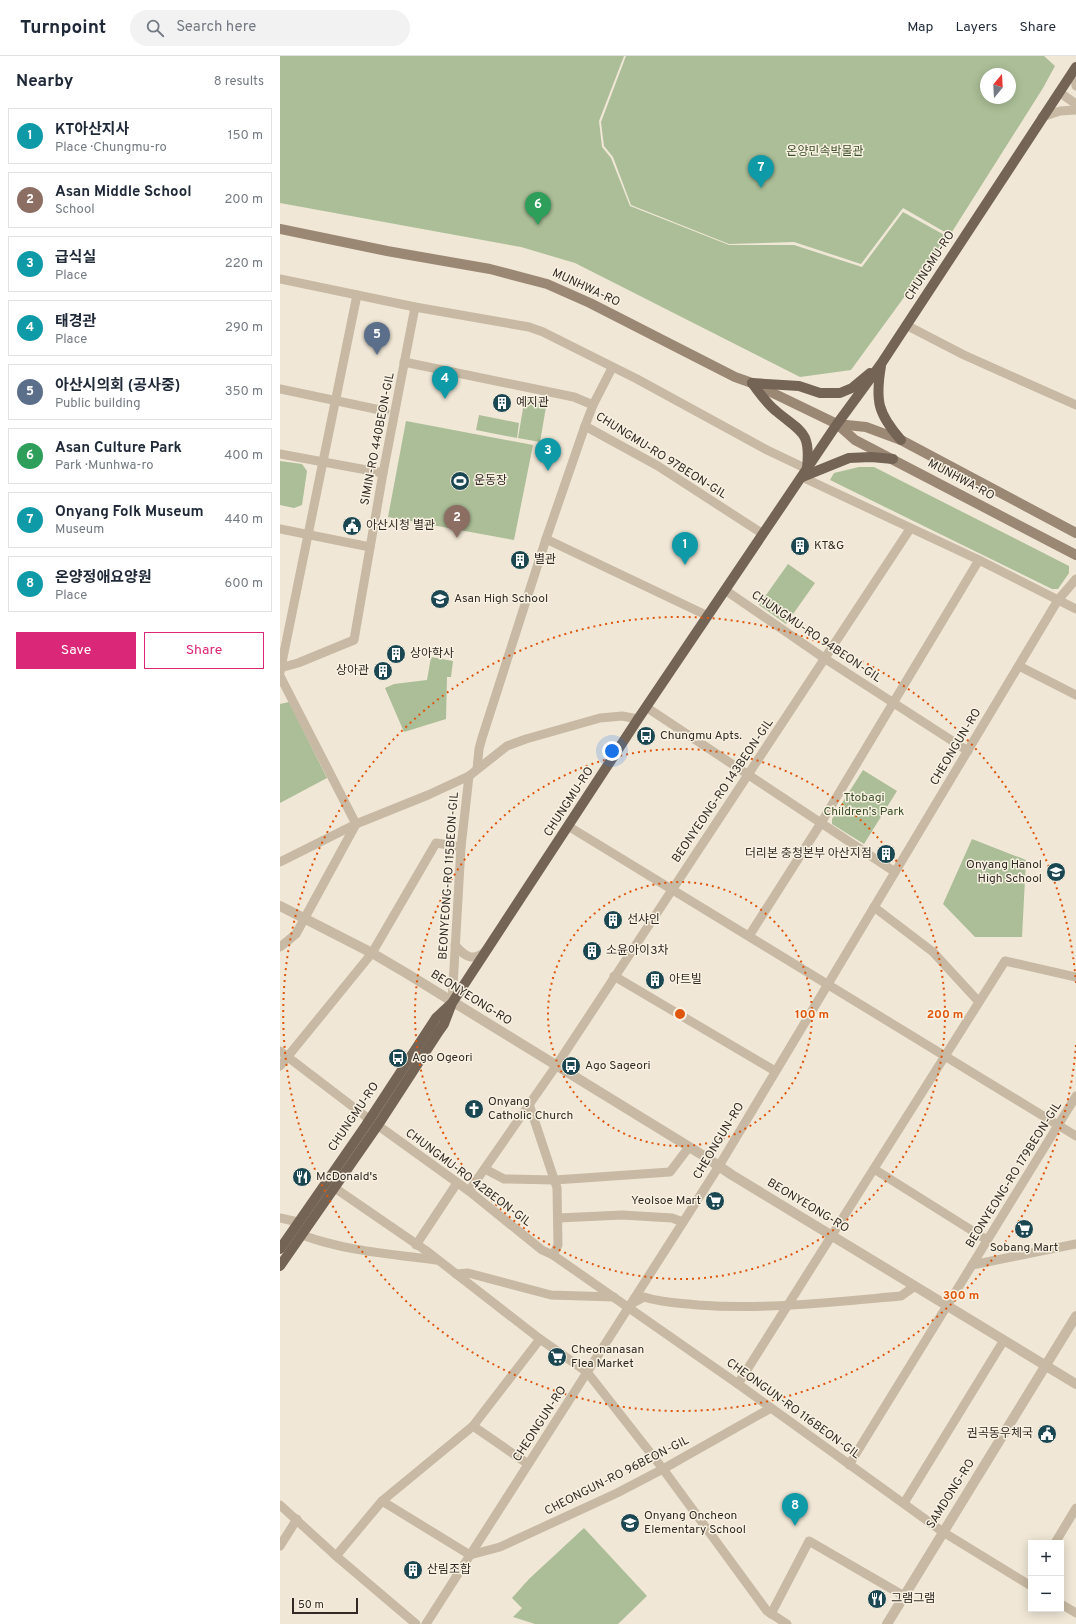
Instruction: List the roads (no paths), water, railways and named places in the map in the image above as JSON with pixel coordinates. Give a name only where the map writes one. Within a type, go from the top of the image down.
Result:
[{"type":"main road","name":"CHUNGMU-RO","points":[[280,1266],[302,1235],[330,1185],[373,1122],[436,1018],[452,1003],[646,707],[804,473],[881,364],[1075,69]]},
{"type":"main road","name":"MUNHWA-RO","points":[[280,229],[490,270],[547,284],[590,302],[735,377],[752,383],[838,424],[855,440],[1076,555]]},
{"type":"main road","points":[[752,383],[799,386],[820,393],[840,393],[852,388],[881,364]]},
{"type":"main road","points":[[881,364],[878,386],[882,412],[888,425],[901,440]]},
{"type":"main road","points":[[752,383],[775,410],[798,427],[807,440],[809,453],[804,473]]},
{"type":"main road","name":"MUNHWA-RO","points":[[838,424],[866,427],[901,440],[1076,532]]},
{"type":"main road","points":[[804,473],[849,458],[871,457],[893,459]]},
{"type":"main road","name":"CHUNGMU-RO","points":[[280,1248],[298,1222],[330,1185]]},
{"type":"street","points":[[1075,69],[1076,86]]},
{"type":"street","points":[[1059,92],[1076,104]]},
{"type":"street","points":[[1042,117],[1060,111],[1076,110]]},
{"type":"street","points":[[280,279],[415,307],[529,327],[543,332],[910,529],[979,560],[1076,609]]},
{"type":"street","points":[[280,947],[296,934],[356,824],[280,671],[357,295]]},
{"type":"street","name":"SIMIN-RO 440BEON-GIL","points":[[280,671],[354,640],[383,473],[415,307]]},
{"type":"street","points":[[906,325],[964,355],[1076,405]]},
{"type":"street","name":"CHUNGMU-RO 97BEON-GIL","points":[[404,362],[574,397],[593,405],[586,426],[658,466],[763,534]]},
{"type":"street","points":[[593,405],[612,368]]},
{"type":"street","points":[[280,388],[385,411]]},
{"type":"street","points":[[477,769],[479,749],[482,738],[546,539],[586,426]]},
{"type":"street","points":[[280,454],[383,473]]},
{"type":"street","points":[[280,529],[370,547]]},
{"type":"street","name":"BEONYEONG-RO 143BEON-GIL","points":[[556,1066],[910,529]]},
{"type":"street","points":[[546,539],[708,616]]},
{"type":"street","points":[[749,936],[821,823],[979,560]]},
{"type":"street","name":"CHEONGUN-RO","points":[[426,1624],[719,1166],[1058,600],[1076,580]]},
{"type":"street","name":"CHUNGMU-RO 94BEON-GIL","points":[[725,590],[824,658],[968,751]]},
{"type":"street","points":[[1019,666],[1076,695]]},
{"type":"street","points":[[646,707],[895,872]]},
{"type":"street","name":"BEONYEONG-RO 115BEON-GIL","points":[[280,862],[356,824],[428,796],[469,776],[507,746],[526,739],[600,718],[622,716],[638,719]]},
{"type":"street","name":"BEONYEONG-RO 115BEON-GIL","points":[[452,1003],[461,847],[469,776]]},
{"type":"street","points":[[568,826],[1076,1136]]},
{"type":"street","points":[[280,1066],[283,1054],[372,953],[436,843],[461,847]]},
{"type":"street","name":"BEONYEONG-RO","points":[[280,906],[372,953],[1076,1384]]},
{"type":"street","points":[[874,907],[933,952],[979,1002]]},
{"type":"street","points":[[455,945],[462,953],[470,958],[479,957],[487,950]]},
{"type":"street","points":[[738,1384],[1005,961],[1076,977]]},
{"type":"street","points":[[614,976],[775,1071]]},
{"type":"street","name":"CHUNGMU-RO 42BEON-GIL","points":[[283,1054],[373,1122],[469,1191],[542,1250],[553,1255],[629,1306]]},
{"type":"street","points":[[469,1191],[556,1066]]},
{"type":"street","name":"BEONYEONG-RO 179BEON-GIL","points":[[849,1465],[1076,1096]]},
{"type":"street","points":[[529,1104],[557,1188],[558,1245],[553,1255]]},
{"type":"street","points":[[485,1168],[504,1179],[555,1180],[670,1172],[689,1147]]},
{"type":"street","points":[[874,1169],[987,1240]]},
{"type":"street","points":[[416,1245],[457,1183]]},
{"type":"street","points":[[330,1185],[438,1260],[540,1339],[587,1372],[663,1469],[768,1611],[787,1624]]},
{"type":"street","points":[[558,1218],[622,1215],[672,1218],[683,1222]]},
{"type":"street","points":[[280,1218],[298,1222]]},
{"type":"street","points":[[302,1235],[321,1242],[352,1249],[438,1260]]},
{"type":"street","name":"BEONYEONG-RO 179BEON-GIL","points":[[972,1265],[1076,1244]]},
{"type":"street","points":[[456,1274],[468,1272],[551,1295],[614,1297]]},
{"type":"street","points":[[629,1306],[644,1297],[658,1302],[730,1307],[787,1306],[901,1296],[915,1286]]},
{"type":"street","name":"CHEONGUN-RO 116BEON-GIL","points":[[629,1306],[943,1532],[1028,1583]]},
{"type":"street","name":"SAMDONG-RO","points":[[887,1624],[1076,1316]]},
{"type":"street","points":[[336,1556],[382,1501],[473,1426],[540,1339]]},
{"type":"street","points":[[904,1503],[1004,1340]]},
{"type":"street","name":"CHEONGUN-RO 96BEON-GIL","points":[[470,1555],[507,1544],[616,1493],[663,1469],[771,1408]]},
{"type":"street","points":[[473,1426],[528,1464]]},
{"type":"street","points":[[382,1501],[470,1555]]},
{"type":"street","points":[[280,1505],[336,1556],[416,1624]]},
{"type":"street","points":[[1057,1540],[1076,1508]]},
{"type":"street","points":[[280,1546],[297,1519]]},
{"type":"street","points":[[771,1614],[809,1541],[904,1596]]},
{"type":"street","points":[[1064,1606],[1076,1613]]},
{"type":"place","name":"Onyang Folk Museum","points":[[761,188]]},
{"type":"place","name":"Asan Culture Park","points":[[538,225]]},
{"type":"place","name":"아산시의회 (공사중)","points":[[377,355]]},
{"type":"place","name":"태경관","points":[[445,399]]},
{"type":"place","name":"예지관","points":[[502,403]]},
{"type":"place","name":"급식실","points":[[548,471]]},
{"type":"place","name":"운동장","points":[[460,481]]},
{"type":"place","name":"아산시청 별관","points":[[352,526]]},
{"type":"place","name":"Asan Middle School","points":[[457,538]]},
{"type":"place","name":"KT&G","points":[[800,546]]},
{"type":"place","name":"별관","points":[[520,560]]},
{"type":"place","name":"KT아산지사","points":[[685,565]]},
{"type":"place","name":"Asan High School","points":[[440,599]]},
{"type":"place","name":"상아학사","points":[[396,654]]},
{"type":"place","name":"상아관","points":[[383,671]]},
{"type":"place","name":"Chungmu Apts.","points":[[646,736]]},
{"type":"place","name":"더리본 충청본부 아산지점","points":[[886,854]]},
{"type":"place","name":"Onyang Hanol High School","points":[[1056,872]]},
{"type":"place","name":"선샤인","points":[[613,920]]},
{"type":"place","name":"소윤아이3차","points":[[592,951]]},
{"type":"place","name":"아트빌","points":[[655,980]]},
{"type":"place","name":"Ago Ogeori","points":[[398,1058]]},
{"type":"place","name":"Ago Sageori","points":[[571,1066]]},
{"type":"place","name":"Onyang Catholic Church","points":[[474,1109]]},
{"type":"place","name":"McDonald's","points":[[302,1177]]},
{"type":"place","name":"Yeolsoe Mart","points":[[715,1201]]},
{"type":"place","name":"Sobang Mart","points":[[1024,1229]]},
{"type":"place","name":"Cheonanasan Flea Market","points":[[557,1357]]},
{"type":"place","name":"권곡동우체국","points":[[1047,1434]]},
{"type":"place","name":"Onyang Oncheon Elementary School","points":[[630,1523]]},
{"type":"place","name":"온양정애요양원","points":[[795,1526]]},
{"type":"place","name":"산림조합","points":[[413,1570]]},
{"type":"place","name":"그램그램","points":[[877,1599]]},
{"type":"park label","name":"온양민속박물관","points":[[825,152]]},
{"type":"park label","name":"Ttobagi Children's Park","points":[[864,805]]}]
